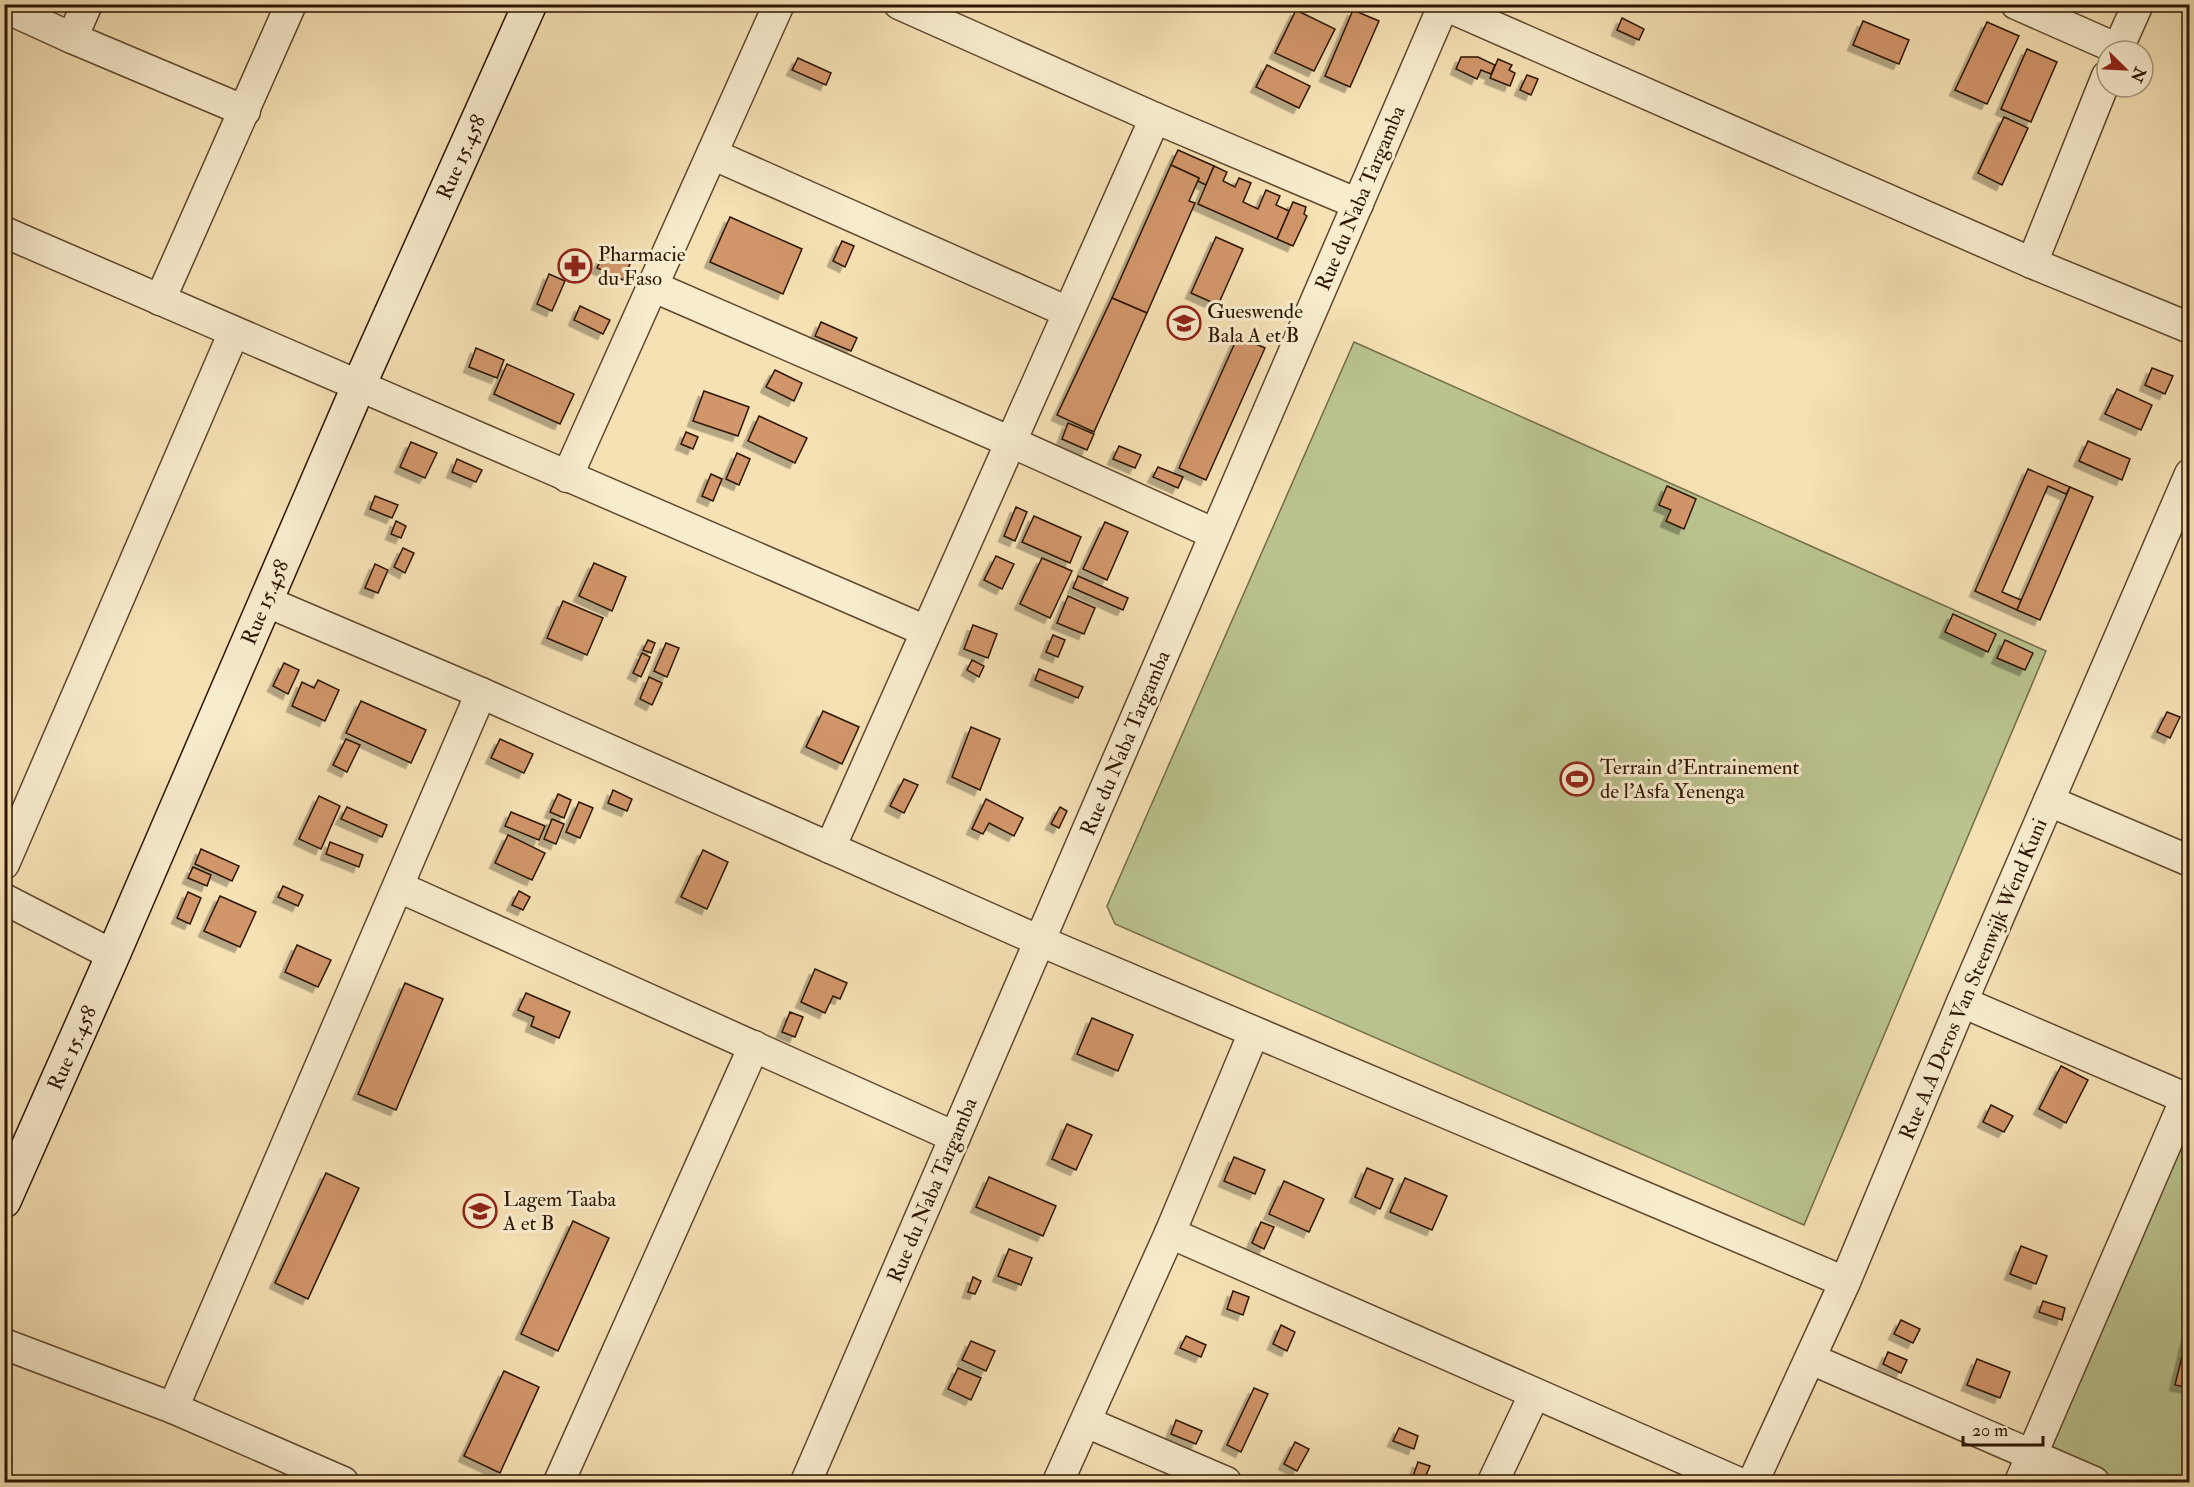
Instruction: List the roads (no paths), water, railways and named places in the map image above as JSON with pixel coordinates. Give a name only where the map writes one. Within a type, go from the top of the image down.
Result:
[{"type":"main road","name":"Rue 15.458","points":[[4,1201],[113,955],[359,385],[530,4]]},
{"type":"street","points":[[72,38],[87,4]]},
{"type":"street","points":[[160,300],[291,4]]},
{"type":"street","points":[[567,477],[779,4]]},
{"type":"street","points":[[899,4],[1155,118],[1358,204]]},
{"type":"street","points":[[2016,4],[2095,48]]},
{"type":"street","points":[[2123,39],[2138,4]]},
{"type":"street","points":[[1443,5],[2032,263],[2190,328]]},
{"type":"street","name":"Rue du Naba Targamba","points":[[806,1482],[1443,5]]},
{"type":"street","points":[[4,7],[245,111]]},
{"type":"street","points":[[2032,263],[2098,99]]},
{"type":"street","points":[[830,848],[1155,118]]},
{"type":"street","points":[[712,154],[1068,312]]},
{"type":"street","points":[[7,241],[160,300],[926,631]]},
{"type":"street","points":[[652,286],[1011,442],[1215,534]]},
{"type":"street","points":[[4,864],[234,332]]},
{"type":"street","name":"Rue A.A Deros Van Steenwijk Wend Kuni","points":[[1753,1482],[1845,1282],[1962,1002],[2190,474]]},
{"type":"street","points":[[265,601],[481,693],[1040,941],[1845,1282]]},
{"type":"street","points":[[173,1408],[481,693]]},
{"type":"street","points":[[2049,801],[2190,861]]},
{"type":"street","points":[[399,887],[955,1137]]},
{"type":"street","points":[[4,899],[113,955]]},
{"type":"street","points":[[1962,1002],[2188,1099],[2020,1482]]},
{"type":"street","points":[[1058,1482],[1170,1233],[1254,1032]]},
{"type":"street","points":[[559,1482],[754,1046]]},
{"type":"street","points":[[1170,1233],[1534,1395],[1737,1482]]},
{"type":"street","points":[[4,1344],[173,1408],[343,1482]]},
{"type":"street","points":[[1811,1359],[2094,1482]]},
{"type":"street","points":[[1493,1482],[1534,1395]]},
{"type":"street","points":[[1086,1422],[1226,1482]]},
{"type":"place","name":"Pharmacie du Faso","points":[[575,266]]},
{"type":"place","name":"Gueswende Bala A et B","points":[[1184,323]]},
{"type":"place","name":"Terrain d'Entrainement de l'Asfa Yenenga","points":[[1577,779]]},
{"type":"place","name":"Lagem Taaba A et B","points":[[480,1211]]}]
